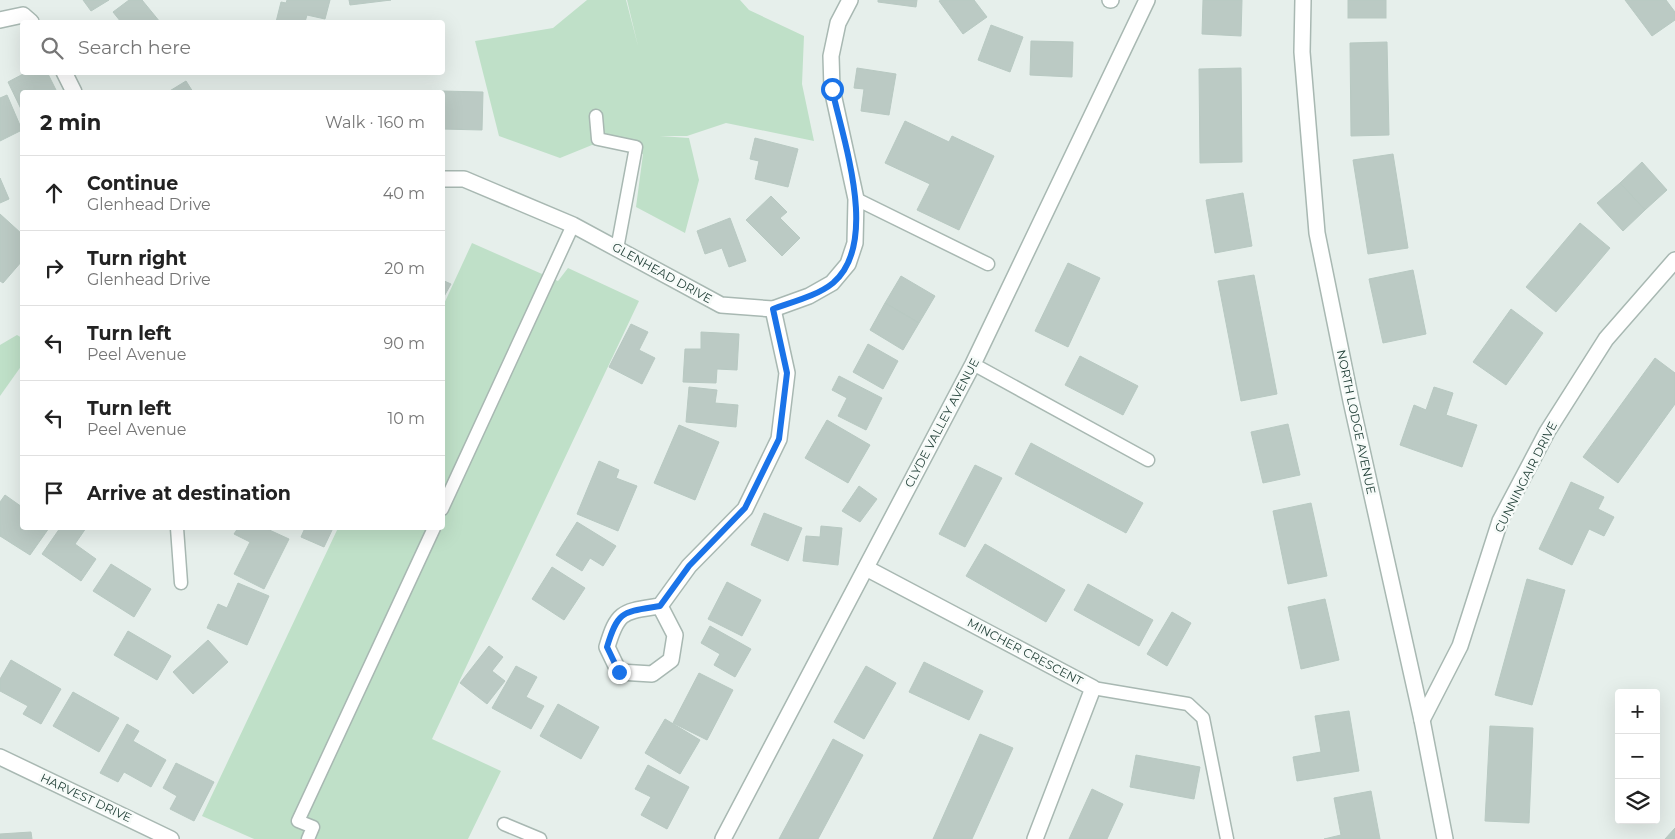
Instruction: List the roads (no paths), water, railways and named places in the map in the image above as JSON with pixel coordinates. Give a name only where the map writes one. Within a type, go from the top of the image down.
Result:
[{"type":"street","name":"GLENHEAD DRIVE","points":[[445,179],[464,179],[573,225],[720,305],[773,309],[809,296],[832,284],[848,264],[855,243],[856,199],[832,89],[831,56],[838,24],[850,0]]},
{"type":"street","name":"CLYDE VALLEY AVENUE","points":[[724,839],[973,364],[1147,0]]},
{"type":"street","name":"NORTH LODGE AVENUE","points":[[1303,0],[1302,52],[1317,233],[1351,401],[1422,720],[1445,839]]},
{"type":"street","points":[[0,20],[23,16],[28,20]]},
{"type":"street","points":[[66,75],[73,90]]},
{"type":"street","name":"CUNNINGAIR DRIVE","points":[[1422,720],[1460,646],[1500,522],[1547,432],[1606,339],[1675,260]]},
{"type":"street","points":[[660,606],[675,635],[671,660],[652,674],[619,672],[607,647],[614,622],[630,611],[660,606],[689,566],[745,508],[779,439],[787,373],[773,309]]},
{"type":"street","name":"MINCHER CRESCENT","points":[[866,568],[1094,688],[1035,839]]},
{"type":"street","name":"HARVEST DRIVE","points":[[0,758],[171,839]]},
{"type":"lane","points":[[596,116],[598,139],[636,147],[617,248]]},
{"type":"lane","points":[[856,199],[988,264]]},
{"type":"lane","points":[[445,502],[573,225]]},
{"type":"lane","points":[[973,364],[1148,460]]},
{"type":"lane","points":[[177,530],[181,583]]},
{"type":"lane","points":[[308,839],[313,827],[298,821],[433,530]]},
{"type":"lane","points":[[1094,688],[1188,704],[1204,718],[1226,839]]},
{"type":"lane","points":[[504,824],[540,839]]}]
